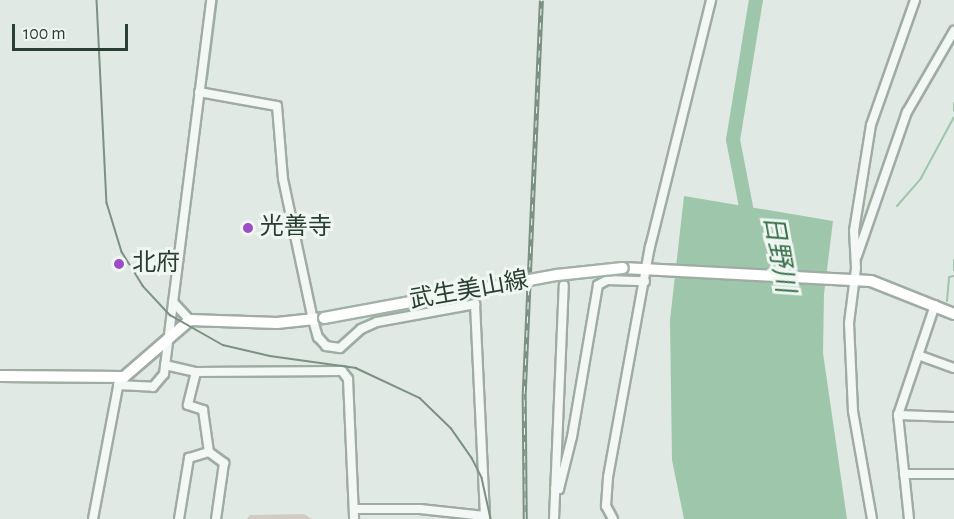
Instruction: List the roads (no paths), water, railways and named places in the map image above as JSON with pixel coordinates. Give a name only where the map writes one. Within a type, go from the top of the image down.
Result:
[{"type":"main road","name":"武生美山線","points":[[190,320],[318,319],[558,275],[623,268],[646,276],[658,271],[855,280],[881,284],[954,314]]},
{"type":"main road","points":[[0,376],[119,381],[134,372],[166,339],[190,320]]},
{"type":"street","points":[[93,519],[119,381],[153,387],[160,382],[165,366],[166,339],[173,302],[211,0]]},
{"type":"street","points":[[613,519],[606,506],[608,477],[672,148],[711,0]]},
{"type":"street","points":[[872,519],[853,411],[849,323],[855,280],[854,225],[871,125],[915,0]]},
{"type":"street","points":[[856,260],[908,112],[953,34]]},
{"type":"street","points":[[199,92],[277,106],[282,172],[323,343],[340,348],[368,324],[475,304],[485,517],[455,517],[420,509],[354,509]]},
{"type":"street","points":[[555,489],[559,489],[572,437],[598,285],[607,280],[646,276]]},
{"type":"street","points":[[554,519],[564,285]]},
{"type":"street","points":[[173,302],[190,320]]},
{"type":"street","points":[[909,519],[898,416],[935,305]]},
{"type":"street","points":[[554,341],[560,350]]},
{"type":"street","points":[[918,355],[954,368]]},
{"type":"street","points":[[165,366],[196,372],[342,371],[348,379],[354,519]]},
{"type":"street","points":[[196,372],[188,405],[203,410],[209,452],[224,463],[216,519]]},
{"type":"street","points":[[898,416],[954,417]]},
{"type":"street","points":[[179,519],[189,458],[209,452]]},
{"type":"street","points":[[903,474],[954,474]]},
{"type":"water","points":[[684,196],[833,221],[824,294],[823,353],[847,519],[684,519],[672,460],[670,320]]},
{"type":"waterway","points":[[207,79],[217,0]]},
{"type":"waterway","name":"日野川","points":[[749,222],[733,140],[756,0]]},
{"type":"waterway","points":[[954,103],[954,111]]},
{"type":"waterway","points":[[897,206],[921,178],[954,117]]},
{"type":"waterway","points":[[954,260],[954,270]]},
{"type":"waterway","points":[[947,301],[949,277],[954,276]]},
{"type":"tram line","points":[[97,0],[107,203],[122,252],[143,286],[170,315],[223,345],[270,356],[356,368],[420,398],[451,428],[472,458],[482,478],[491,519]]},
{"type":"railway","points":[[525,519],[524,393],[541,0]]},
{"type":"place","name":"光善寺","points":[[248,228]]},
{"type":"place","name":"北府","points":[[119,264]]}]
